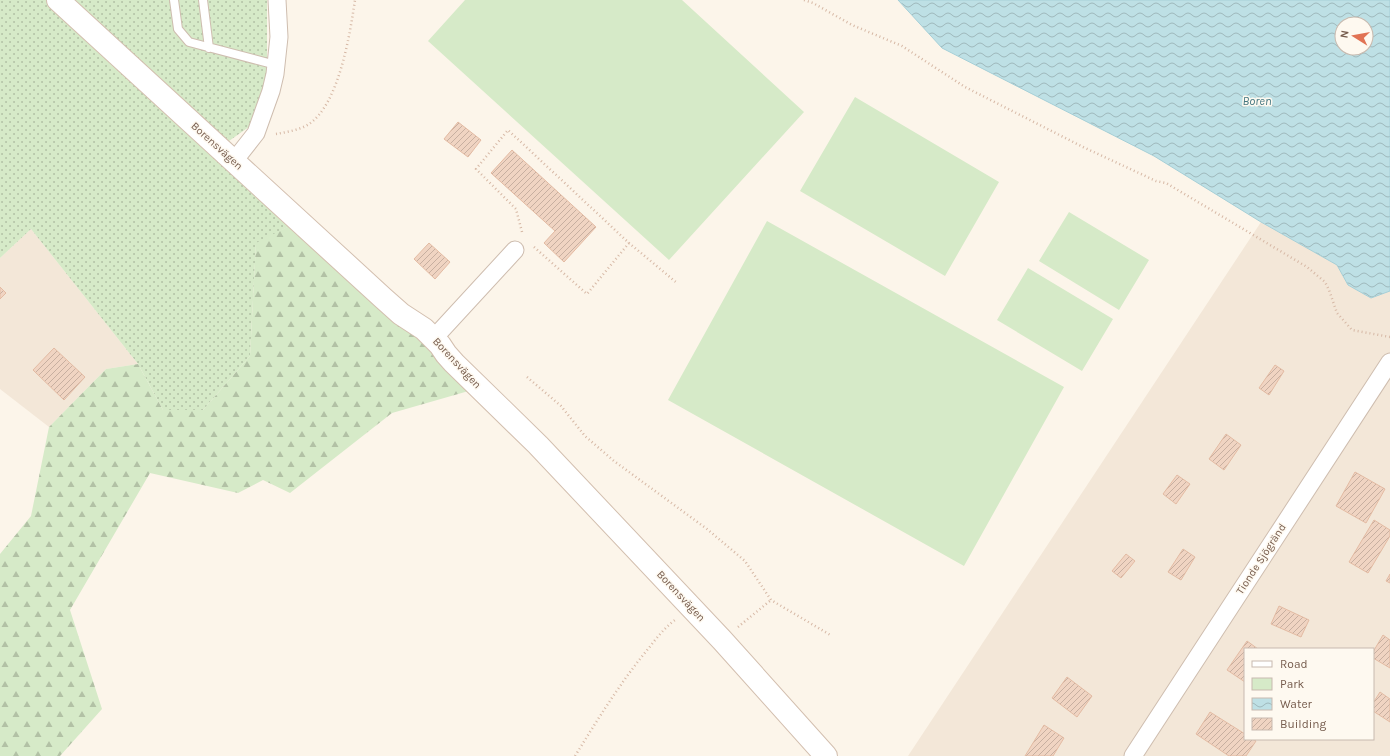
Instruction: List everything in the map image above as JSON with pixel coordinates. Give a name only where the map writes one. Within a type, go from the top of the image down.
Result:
[{"type":"street","name":"Borensvägen","points":[[58,0],[383,298],[401,314],[424,328],[454,363],[538,445],[722,640],[826,756]]},
{"type":"street","points":[[234,161],[256,133],[271,90],[279,37],[277,0]]},
{"type":"street","points":[[434,338],[519,244]]},
{"type":"street","name":"Tionde Sjögränd","points":[[1133,756],[1390,362]]},
{"type":"lane","points":[[174,0],[178,29],[189,42],[276,64]]},
{"type":"lane","points":[[203,0],[209,48]]},
{"type":"path","points":[[256,133],[276,134],[292,130],[308,125],[321,114],[338,76],[352,22],[355,0]]},
{"type":"path","points":[[804,0],[813,3],[852,25],[902,46],[965,87],[1083,147],[1156,181],[1166,183],[1307,267],[1325,282],[1337,313],[1352,330],[1390,337]]},
{"type":"path","points":[[629,243],[587,294],[519,244],[516,209],[476,169],[508,130],[629,243],[677,283]]},
{"type":"path","points":[[527,377],[560,406],[585,436],[614,461],[707,529],[745,561],[771,600],[832,636]]},
{"type":"path","points":[[722,640],[771,600]]},
{"type":"path","points":[[575,756],[602,712],[636,664],[669,625],[690,607]]},
{"type":"shaded area","points":[[1261,222],[1337,265],[1348,285],[1371,298],[1390,291],[1390,756],[908,756]]},
{"type":"shaded area","points":[[31,229],[138,364],[106,369],[49,427],[0,389],[0,258]]},
{"type":"green space","points":[[0,0],[60,0],[297,222],[256,244],[250,356],[203,410],[163,410],[138,364],[31,229],[0,258]]},
{"type":"green space","points":[[61,0],[267,0],[267,100],[253,124],[229,141]]},
{"type":"green space","points":[[465,0],[682,0],[804,112],[669,260],[428,41]]},
{"type":"green space","points":[[855,97],[999,182],[945,276],[800,191]]},
{"type":"green space","points":[[1069,212],[1149,260],[1119,310],[1039,261]]},
{"type":"green space","points":[[767,221],[1064,387],[964,566],[668,400]]},
{"type":"green space","points":[[297,222],[479,388],[392,413],[290,493],[263,480],[238,493],[150,473],[70,610],[102,709],[60,756],[0,756],[0,554],[31,516],[49,427],[106,369],[138,364],[163,410],[203,410],[250,356],[256,243]]},
{"type":"green space","points":[[1028,268],[1113,319],[1082,371],[997,320]]},
{"type":"water","name":"Boren","points":[[898,0],[1390,0],[1390,291],[1371,298],[1348,285],[1337,265],[1261,222],[1154,156],[942,48]]},
{"type":"building","points":[[458,122],[481,140],[468,157],[444,139]]},
{"type":"building","points":[[512,150],[596,227],[564,262],[544,243],[555,231],[491,173]]},
{"type":"building","points":[[429,243],[450,262],[435,279],[414,259]]},
{"type":"building","points":[[0,287],[6,293],[0,299]]},
{"type":"building","points":[[54,348],[85,377],[64,400],[33,370]]},
{"type":"building","points":[[1275,365],[1284,371],[1269,395],[1259,388]]},
{"type":"building","points":[[1226,434],[1241,445],[1224,470],[1209,459]]},
{"type":"building","points":[[1355,472],[1385,489],[1366,523],[1336,506]]},
{"type":"building","points":[[1177,475],[1190,484],[1176,504],[1163,494]]},
{"type":"building","points":[[1374,520],[1390,530],[1390,536],[1368,573],[1349,562]]},
{"type":"building","points":[[1183,549],[1195,557],[1181,580],[1168,572]]},
{"type":"building","points":[[1126,554],[1135,561],[1121,578],[1112,571]]},
{"type":"building","points":[[1390,574],[1390,583],[1386,581]]},
{"type":"building","points":[[1279,606],[1309,620],[1301,637],[1271,624]]},
{"type":"building","points":[[1383,635],[1390,640],[1390,668],[1374,659],[1374,650]]},
{"type":"building","points":[[1247,641],[1257,648],[1244,648],[1244,681],[1227,670]]},
{"type":"building","points":[[1067,677],[1092,696],[1077,717],[1052,698]]},
{"type":"building","points":[[1380,692],[1390,699],[1390,722],[1374,712],[1374,701]]},
{"type":"building","points":[[1210,712],[1244,733],[1244,740],[1256,741],[1246,756],[1229,756],[1196,734]]},
{"type":"building","points":[[1044,725],[1064,738],[1053,756],[1025,756]]}]
